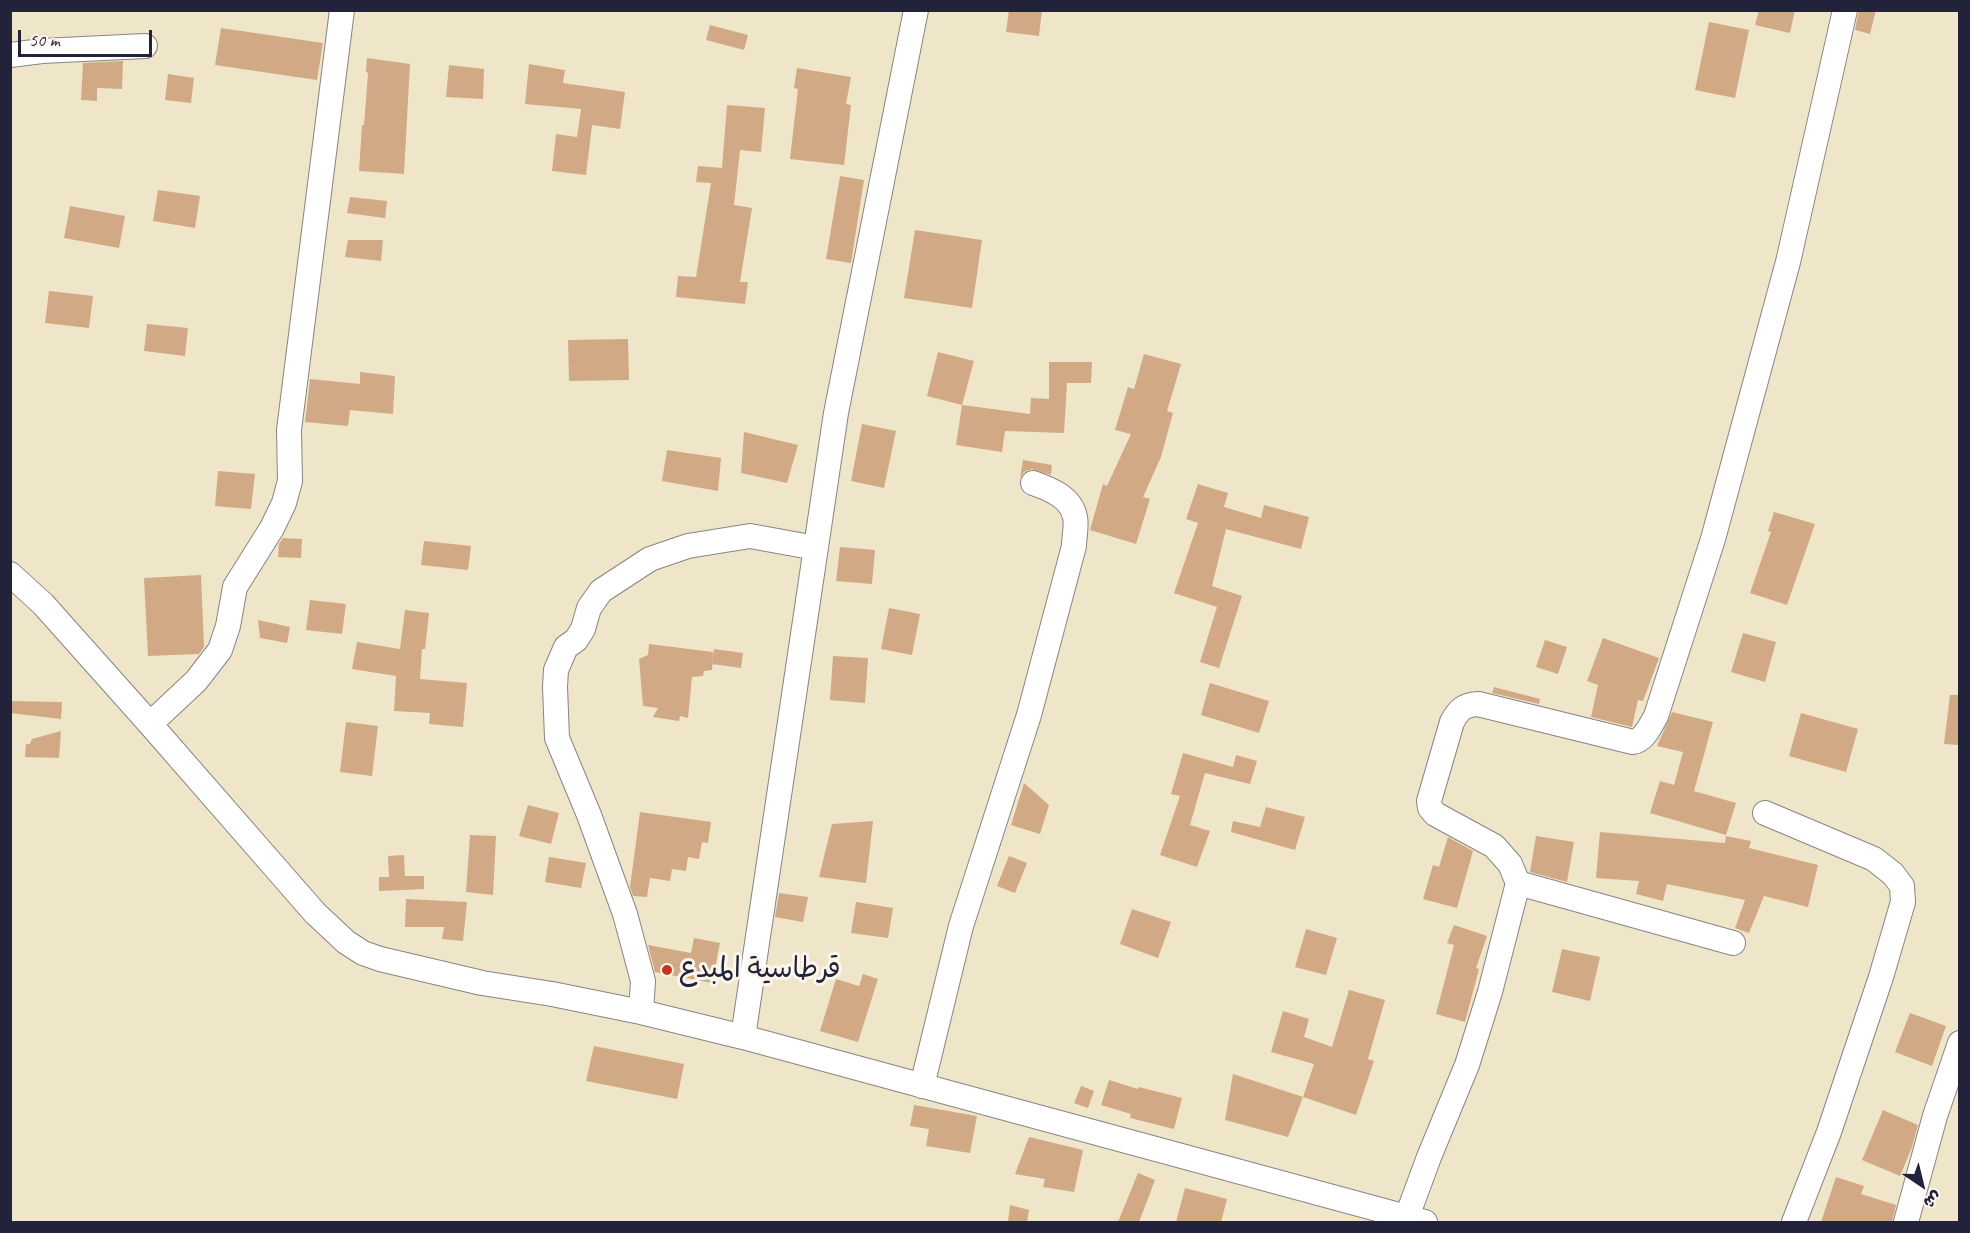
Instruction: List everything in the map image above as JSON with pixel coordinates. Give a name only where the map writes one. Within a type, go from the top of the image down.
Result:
[{"type":"street","points":[[150,724],[196,681],[220,650],[228,626],[235,586],[272,528],[284,503],[290,481],[289,430],[342,10]]},
{"type":"street","points":[[743,1037],[836,413],[916,10]]},
{"type":"street","points":[[10,574],[43,604],[315,913],[346,942],[363,953],[482,983],[641,1012],[743,1037],[1412,1221],[1429,1157],[1467,1065],[1490,992],[1518,883],[1510,864],[1494,846],[1435,814],[1430,808],[1429,801],[1452,722],[1458,710],[1467,705],[1478,704],[1633,742],[1639,741],[1644,736],[1656,716],[1713,539],[1788,262],[1845,10]]},
{"type":"street","points":[[10,55],[42,51],[146,46]]},
{"type":"street","points":[[922,1086],[961,926],[1029,715],[1074,546],[1075,518],[1069,503],[1051,489],[1033,483]]},
{"type":"street","points":[[641,1012],[643,981],[625,914],[593,824],[557,738],[556,670],[566,647],[576,640],[583,629],[589,608],[602,591],[650,559],[687,546],[750,536],[816,548]]},
{"type":"street","points":[[1766,813],[1874,859],[1893,874],[1902,886],[1903,902],[1881,977],[1829,1132],[1794,1222]]},
{"type":"street","points":[[1518,883],[1733,943]]},
{"type":"street","points":[[1906,1222],[1935,1116],[1959,1043]]},
{"type":"building","points":[[1009,10],[1042,10],[1039,36],[1006,32]]},
{"type":"building","points":[[1759,10],[1795,10],[1790,33],[1755,25]]},
{"type":"building","points":[[1859,10],[1876,10],[1870,34],[1855,30]]},
{"type":"building","points":[[1709,22],[1749,30],[1735,98],[1695,90]]},
{"type":"building","points":[[710,25],[748,35],[744,50],[706,40]]},
{"type":"building","points":[[221,28],[323,43],[317,80],[215,65]]},
{"type":"building","points":[[367,58],[410,64],[404,174],[359,171],[368,73],[366,72]]},
{"type":"building","points":[[123,61],[122,89],[97,88],[97,101],[81,100],[83,63]]},
{"type":"building","points":[[529,64],[565,70],[563,83],[625,92],[620,129],[592,125],[586,175],[552,171],[556,134],[577,137],[581,109],[525,104]]},
{"type":"building","points":[[449,65],[484,69],[483,99],[446,97]]},
{"type":"building","points":[[797,68],[851,77],[846,104],[851,105],[844,165],[790,159],[798,89],[794,88]]},
{"type":"building","points":[[168,74],[194,78],[191,103],[165,100]]},
{"type":"building","points":[[727,105],[765,108],[761,152],[740,150],[734,205],[752,208],[740,282],[748,282],[745,304],[676,297],[678,276],[696,277],[711,183],[696,182],[698,166],[722,168]]},
{"type":"building","points":[[840,176],[864,180],[851,263],[826,259]]},
{"type":"building","points":[[158,190],[200,196],[195,228],[153,221]]},
{"type":"building","points":[[350,197],[387,201],[385,218],[347,213]]},
{"type":"building","points":[[70,206],[125,216],[119,248],[64,238]]},
{"type":"building","points":[[915,230],[982,240],[972,308],[904,298]]},
{"type":"building","points":[[348,240],[383,240],[381,261],[345,257]]},
{"type":"building","points":[[49,291],[93,296],[89,328],[45,323]]},
{"type":"building","points":[[147,324],[188,328],[185,356],[144,351]]},
{"type":"building","points":[[628,339],[629,380],[569,381],[568,340]]},
{"type":"building","points":[[938,352],[974,361],[962,405],[927,396]]},
{"type":"building","points":[[1144,354],[1181,364],[1167,411],[1173,413],[1161,457],[1143,497],[1150,499],[1136,544],[1090,530],[1103,484],[1107,486],[1131,434],[1115,430],[1128,387],[1134,389]]},
{"type":"building","points":[[1049,362],[1092,362],[1091,383],[1067,383],[1064,433],[1005,431],[1002,452],[956,445],[962,405],[1030,414],[1031,398],[1049,399]]},
{"type":"building","points":[[360,372],[395,376],[393,414],[350,410],[348,426],[305,422],[310,379],[360,384]]},
{"type":"building","points":[[862,424],[896,431],[884,488],[851,481]]},
{"type":"building","points":[[744,432],[798,445],[787,483],[741,473]]},
{"type":"building","points":[[667,450],[721,458],[718,491],[662,481]]},
{"type":"building","points":[[1023,460],[1052,465],[1051,475],[1031,469],[1024,472],[1020,478]]},
{"type":"building","points":[[218,471],[255,474],[251,509],[215,506]]},
{"type":"building","points":[[1198,484],[1228,493],[1224,507],[1261,518],[1264,505],[1309,517],[1301,549],[1226,529],[1212,586],[1242,596],[1219,668],[1200,662],[1217,607],[1174,593],[1198,523],[1186,519]]},
{"type":"building","points":[[1774,512],[1815,524],[1787,605],[1750,593],[1771,532],[1768,531]]},
{"type":"building","points":[[283,538],[302,539],[301,558],[278,557],[279,544]]},
{"type":"building","points":[[424,541],[471,546],[468,570],[421,565]]},
{"type":"building","points":[[840,547],[875,550],[872,584],[836,581]]},
{"type":"building","points":[[201,575],[204,647],[199,654],[148,656],[144,578]]},
{"type":"building","points":[[310,600],[346,604],[342,634],[306,630]]},
{"type":"building","points":[[889,608],[920,614],[912,655],[881,649]]},
{"type":"building","points":[[405,610],[429,613],[425,649],[422,649],[420,679],[467,683],[463,727],[429,724],[430,713],[394,711],[396,676],[352,669],[357,642],[400,649]]},
{"type":"building","points":[[258,620],[290,627],[287,643],[260,638]]},
{"type":"building","points":[[1743,633],[1776,642],[1765,682],[1731,672]]},
{"type":"building","points":[[1603,638],[1659,658],[1643,701],[1638,700],[1632,727],[1591,717],[1598,685],[1587,681]]},
{"type":"building","points":[[1545,640],[1567,647],[1558,674],[1536,667]]},
{"type":"building","points":[[649,644],[713,652],[712,670],[704,671],[703,676],[692,677],[688,718],[680,716],[679,721],[653,717],[658,708],[643,706],[639,659],[648,655]]},
{"type":"building","points":[[714,649],[743,653],[741,668],[712,664]]},
{"type":"building","points":[[833,656],[868,658],[865,703],[830,700]]},
{"type":"building","points":[[1210,683],[1269,701],[1259,733],[1201,715]]},
{"type":"building","points":[[1494,687],[1540,699],[1539,704],[1492,693]]},
{"type":"building","points":[[1950,695],[1959,695],[1959,745],[1944,744]]},
{"type":"building","points":[[10,701],[62,702],[61,719],[10,713]]},
{"type":"building","points":[[1672,712],[1713,722],[1694,791],[1736,803],[1726,835],[1650,813],[1660,781],[1674,785],[1683,752],[1657,746]]},
{"type":"building","points":[[1801,713],[1858,729],[1846,772],[1789,756]]},
{"type":"building","points":[[346,722],[378,726],[372,776],[340,772]]},
{"type":"building","points":[[61,731],[59,758],[25,757],[26,744],[30,744],[32,739]]},
{"type":"building","points":[[1183,753],[1233,767],[1236,755],[1257,761],[1250,784],[1205,773],[1190,825],[1210,831],[1197,867],[1160,855],[1180,796],[1171,794]]},
{"type":"building","points":[[1024,783],[1049,805],[1040,834],[1011,825]]},
{"type":"building","points":[[528,805],[559,813],[551,844],[519,836]]},
{"type":"building","points":[[1266,807],[1305,817],[1295,850],[1231,832],[1233,821],[1260,827]]},
{"type":"building","points":[[640,812],[711,822],[708,843],[702,842],[699,859],[688,857],[686,871],[672,869],[670,881],[650,878],[647,897],[633,896],[630,887]]},
{"type":"building","points":[[873,821],[866,883],[819,877],[832,824]]},
{"type":"building","points":[[1600,832],[1725,843],[1726,836],[1751,841],[1749,848],[1818,865],[1808,907],[1764,896],[1749,933],[1735,928],[1745,900],[1667,884],[1663,901],[1636,894],[1639,881],[1596,878]]},
{"type":"building","points":[[470,835],[496,836],[493,895],[466,892]]},
{"type":"building","points":[[1536,836],[1574,842],[1567,882],[1530,872]]},
{"type":"building","points":[[1448,837],[1473,851],[1457,908],[1423,899],[1433,865],[1439,867]]},
{"type":"building","points":[[404,855],[405,876],[424,876],[424,889],[379,891],[379,877],[389,877],[388,856]]},
{"type":"building","points":[[1009,856],[1027,863],[1015,893],[997,886]]},
{"type":"building","points":[[549,857],[586,863],[581,888],[545,882]]},
{"type":"building","points":[[779,893],[808,897],[803,922],[775,917]]},
{"type":"building","points":[[406,899],[467,902],[463,941],[442,939],[444,927],[405,927]]},
{"type":"building","points":[[856,902],[893,908],[888,938],[851,933]]},
{"type":"building","points":[[1132,909],[1171,922],[1158,958],[1120,944]]},
{"type":"building","points":[[1454,925],[1487,936],[1476,968],[1479,969],[1465,1022],[1436,1014],[1454,945],[1447,943]]},
{"type":"building","points":[[1306,929],[1337,938],[1326,975],[1295,967]]},
{"type":"building","points":[[694,938],[720,943],[712,983],[655,972],[648,945],[691,953]]},
{"type":"building","points":[[1562,949],[1600,957],[1590,1001],[1552,992]]},
{"type":"building","points":[[863,974],[878,979],[858,1042],[820,1031],[836,979],[859,986]]},
{"type":"building","points":[[1349,990],[1385,1000],[1368,1059],[1374,1061],[1356,1115],[1303,1097],[1314,1064],[1271,1052],[1283,1011],[1309,1019],[1304,1037],[1332,1047]]},
{"type":"building","points":[[1910,1013],[1946,1026],[1932,1066],[1895,1052]]},
{"type":"building","points":[[594,1046],[684,1064],[677,1099],[586,1081]]},
{"type":"building","points":[[1233,1074],[1303,1097],[1288,1137],[1225,1120]]},
{"type":"building","points":[[1109,1080],[1182,1098],[1174,1129],[1130,1118],[1131,1114],[1101,1105]]},
{"type":"building","points":[[1081,1086],[1094,1091],[1088,1108],[1074,1103]]},
{"type":"building","points":[[914,1105],[977,1116],[970,1153],[926,1146],[929,1129],[910,1126]]},
{"type":"building","points":[[1883,1110],[1918,1125],[1900,1176],[1862,1160]]},
{"type":"building","points":[[1029,1137],[1083,1150],[1074,1192],[1043,1187],[1045,1179],[1015,1174]]},
{"type":"building","points":[[1138,1173],[1155,1180],[1139,1222],[1118,1222]]},
{"type":"building","points":[[1836,1177],[1864,1186],[1861,1194],[1896,1205],[1892,1222],[1821,1222]]},
{"type":"building","points":[[1185,1188],[1227,1199],[1221,1222],[1176,1222]]},
{"type":"building","points":[[1010,1205],[1029,1210],[1027,1222],[1008,1222]]},
{"type":"place","name":"قرطاسية المبدع","points":[[667,970]]}]
